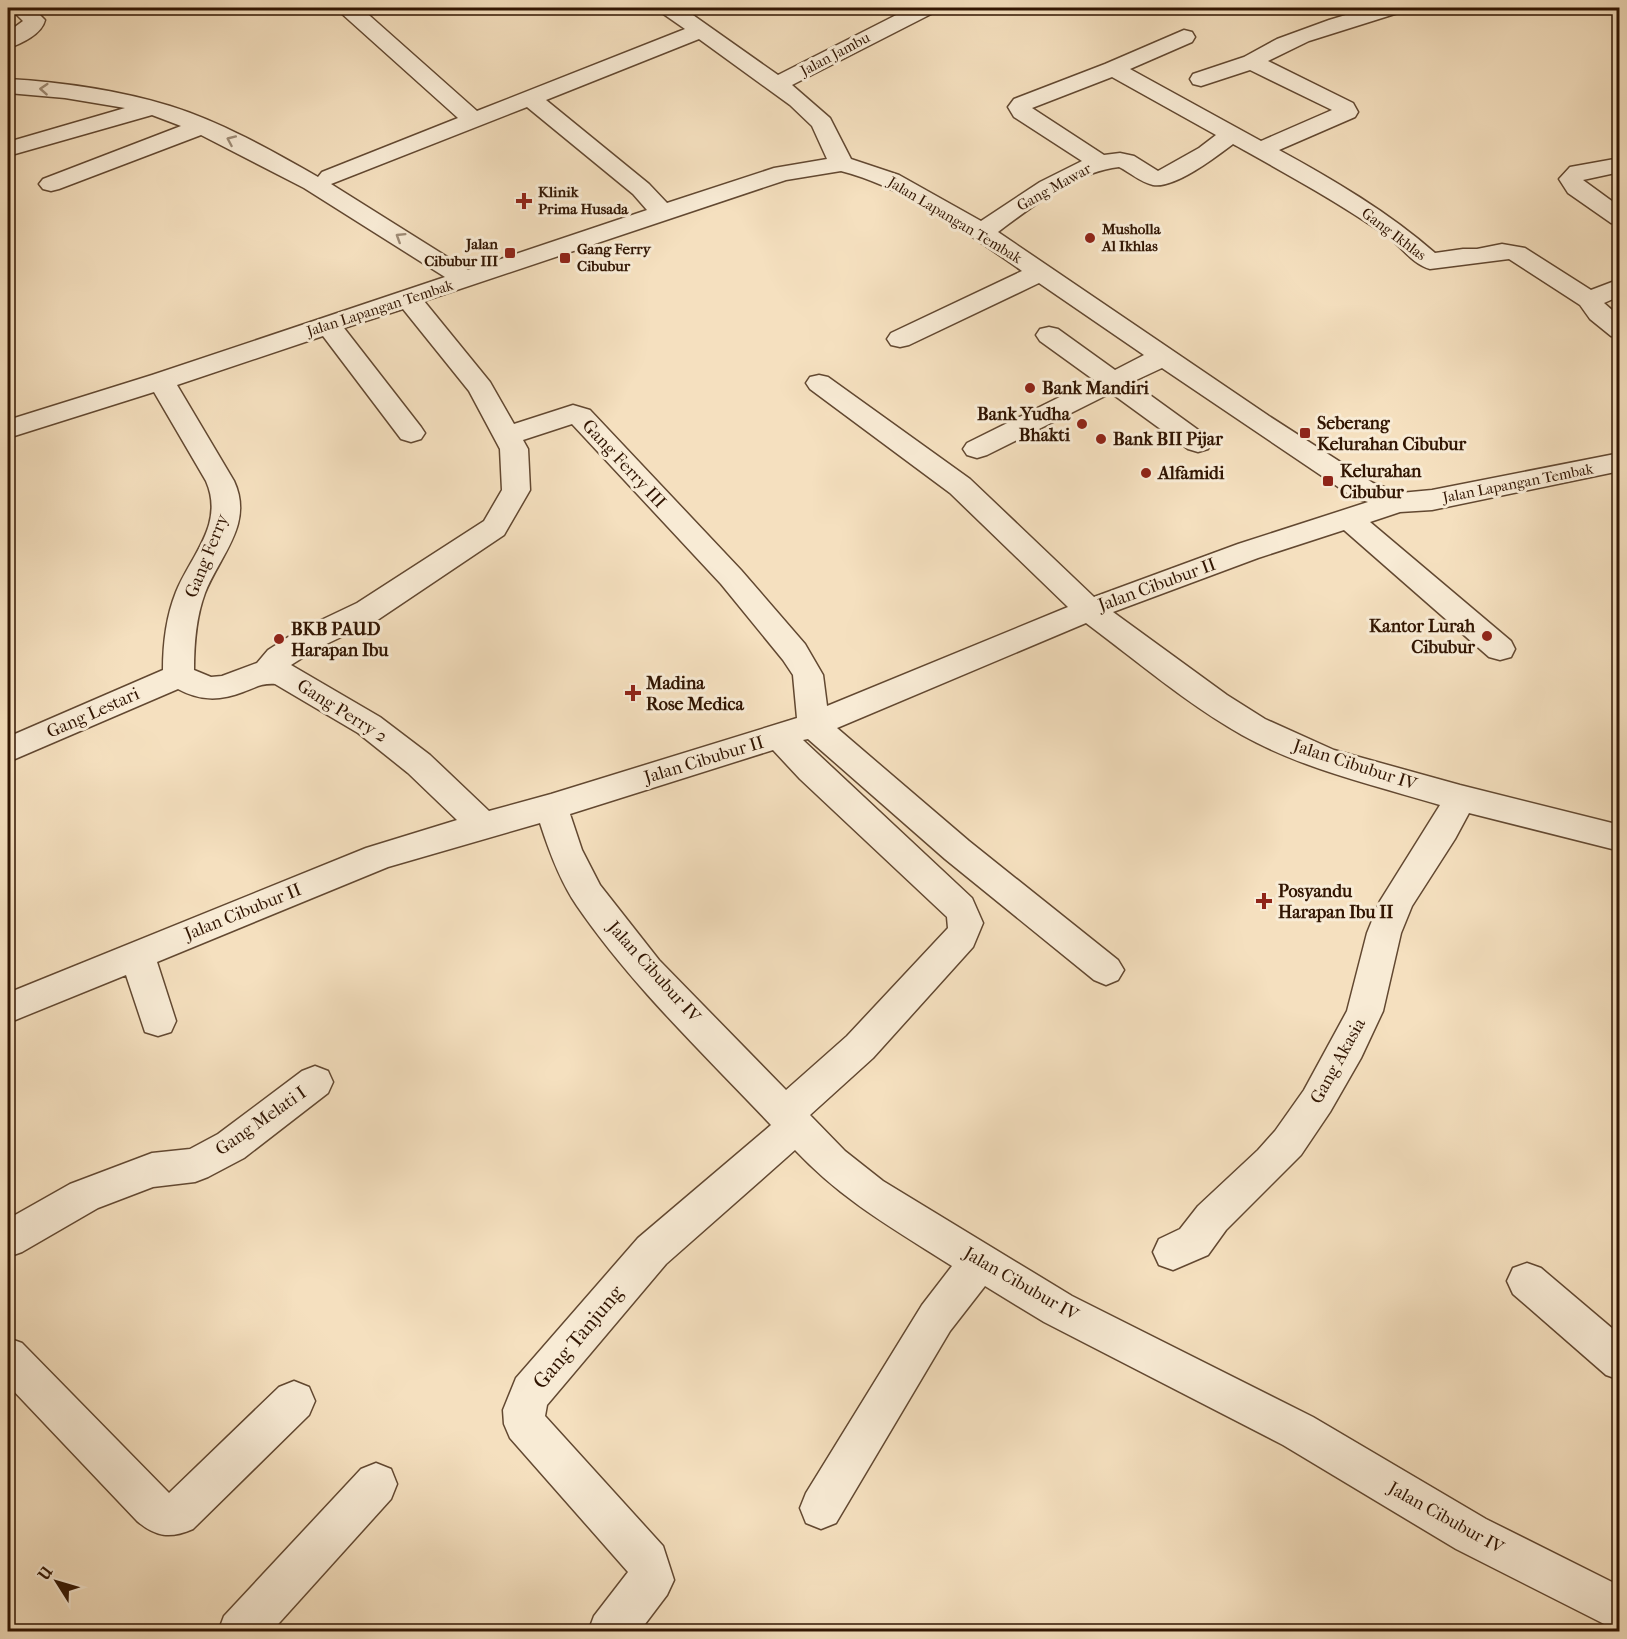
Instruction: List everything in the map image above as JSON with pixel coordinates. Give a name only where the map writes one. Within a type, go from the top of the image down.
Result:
[{"type":"street","points":[[8,41],[33,25],[34,20],[21,8]]},
{"type":"street","points":[[349,8],[475,121]]},
{"type":"street","points":[[670,8],[798,100],[822,123],[841,164]]},
{"type":"street","name":"Jalan Jambu","points":[[778,84],[895,13],[925,8]]},
{"type":"street","points":[[1201,79],[1252,62],[1269,50],[1390,8]]},
{"type":"street","points":[[330,177],[702,30]]},
{"type":"street","points":[[1099,162],[1022,112],[1019,107],[1184,37]]},
{"type":"street","points":[[1252,62],[1344,108],[1347,112],[1260,150]]},
{"type":"street","points":[[1113,69],[1232,134]]},
{"type":"street","points":[[8,87],[61,90],[116,99],[150,108],[201,127],[278,163],[467,280]]},
{"type":"street","points":[[531,99],[641,189],[663,213]]},
{"type":"street","points":[[8,149],[150,108]]},
{"type":"street","points":[[51,184],[201,127]]},
{"type":"street","name":"Gang Ikhlas","points":[[1232,134],[1315,180],[1397,232],[1430,261],[1463,256],[1477,257],[1502,251],[1516,253],[1588,300],[1599,313],[1620,330]]},
{"type":"street","name":"Gang Mawar","points":[[982,232],[1039,193],[1099,162],[1122,160],[1154,178],[1162,178],[1207,153],[1232,134]]},
{"type":"street","name":"Jalan Lapangan Tembak","points":[[8,429],[467,280],[782,173],[841,164],[891,180],[982,232],[1363,490],[1398,503],[1432,500],[1620,462]]},
{"type":"street","points":[[1620,165],[1578,172],[1571,179],[1576,188],[1620,218]]},
{"type":"street","points":[[900,339],[1041,272]]},
{"type":"street","points":[[1588,300],[1620,288]]},
{"type":"street","points":[[179,675],[195,686],[212,689],[227,687],[268,671],[279,658],[307,640],[368,611],[494,528],[516,490],[514,449],[481,388],[409,299]]},
{"type":"street","points":[[328,325],[411,433]]},
{"type":"street","points":[[1050,335],[1198,443]]},
{"type":"street","points":[[977,449],[1164,356]]},
{"type":"street","name":"Gang Ferry","points":[[160,381],[218,477],[226,495],[223,526],[191,593],[178,638],[179,675]]},
{"type":"street","name":"Jalan Cibubur IV","points":[[819,383],[960,486],[1089,610],[1216,703],[1280,740],[1325,759],[1460,798],[1620,838]]},
{"type":"street","name":"Gang Ferry III","points":[[507,436],[573,414],[580,416],[731,577],[794,652],[808,675],[813,725]]},
{"type":"street","name":"Jalan Cibubur II","points":[[8,1008],[378,857],[551,807],[813,725],[1089,610],[1248,551],[1398,503]]},
{"type":"street","points":[[1350,520],[1500,650]]},
{"type":"street","name":"Gang Perry 2","points":[[268,671],[281,674],[369,724],[419,764],[483,825]]},
{"type":"street","name":"Gang Lestari","points":[[8,750],[179,675]]},
{"type":"street","points":[[813,725],[1006,891],[1106,970]]},
{"type":"street","points":[[779,736],[811,770],[960,908],[966,918],[967,927],[961,937],[791,1120]]},
{"type":"street","name":"Gang Akasia","points":[[1173,1252],[1194,1242],[1212,1218],[1271,1162],[1288,1143],[1317,1101],[1348,1047],[1365,1011],[1384,933],[1397,901],[1443,830],[1460,798]]},
{"type":"street","name":"Jalan Cibubur IV","points":[[551,807],[566,850],[584,886],[613,928],[647,970],[832,1162],[869,1193],[1058,1309],[1298,1431],[1471,1534],[1620,1610]]},
{"type":"street","points":[[137,955],[158,1022]]},
{"type":"street","name":"Gang Melati I","points":[[8,1239],[84,1196],[152,1170],[195,1165],[231,1146],[315,1082]]},
{"type":"street","name":"Gang Tanjung","points":[[610,1632],[652,1580],[648,1561],[525,1424],[524,1410],[531,1392],[652,1251],[791,1120]]},
{"type":"street","points":[[821,1508],[936,1318],[980,1261]]},
{"type":"street","points":[[1527,1281],[1620,1361]]},
{"type":"street","points":[[8,1357],[163,1515],[178,1514],[294,1401]]},
{"type":"street","points":[[240,1632],[376,1484]]},
{"type":"place","name":"Klinik Prima Husada","points":[[524,201]]},
{"type":"place","name":"Musholla Al Ikhlas","points":[[1090,238]]},
{"type":"place","name":"Jalan Cibubur III","points":[[510,253]]},
{"type":"place","name":"Gang Ferry Cibubur","points":[[565,258]]},
{"type":"place","name":"Bank Mandiri","points":[[1030,388]]},
{"type":"place","name":"Bank Yudha Bhakti","points":[[1082,424]]},
{"type":"place","name":"Seberang Kelurahan Cibubur","points":[[1305,433]]},
{"type":"place","name":"Bank BII Pijar","points":[[1101,439]]},
{"type":"place","name":"Alfamidi","points":[[1146,473]]},
{"type":"place","name":"Kelurahan Cibubur","points":[[1328,481]]},
{"type":"place","name":"Kantor Lurah Cibubur","points":[[1487,636]]},
{"type":"place","name":"BKB PAUD Harapan Ibu","points":[[279,639]]},
{"type":"place","name":"Madina Rose Medica","points":[[633,693]]},
{"type":"place","name":"Posyandu Harapan Ibu II","points":[[1264,901]]}]
